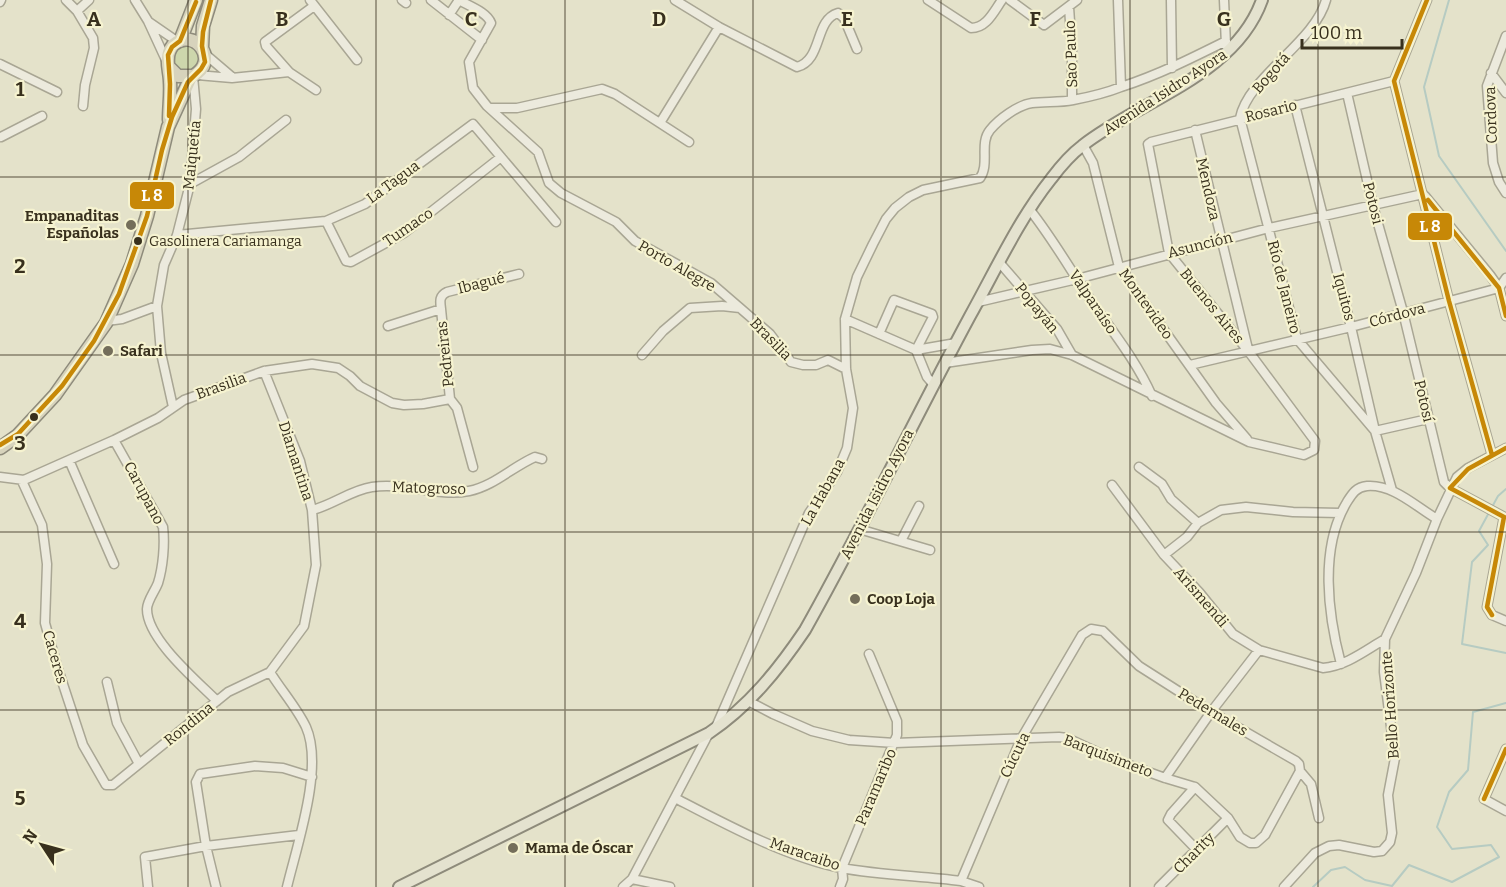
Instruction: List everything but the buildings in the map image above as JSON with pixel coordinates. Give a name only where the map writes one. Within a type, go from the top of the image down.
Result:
[{"type":"highway","points":[[1,446],[17,436],[65,383],[107,321],[132,264],[147,216],[168,127],[169,52],[179,42],[196,0]]},
{"type":"highway","points":[[168,127],[194,76],[204,64],[203,26],[211,0]]},
{"type":"highway","points":[[179,42],[192,41],[203,51]]},
{"type":"highway","points":[[169,66],[178,76],[194,76]]},
{"type":"main road","name":"Avenida Isidro Ayora","points":[[399,887],[712,730],[771,677],[805,630],[999,261],[1050,180],[1083,145],[1226,54],[1245,33],[1258,12],[1262,0]]},
{"type":"street","points":[[66,0],[77,11],[93,38],[94,48],[85,85],[83,106]]},
{"type":"street","points":[[77,11],[89,0]]},
{"type":"street","points":[[135,0],[148,21],[169,66]]},
{"type":"street","points":[[431,0],[482,40]]},
{"type":"street","points":[[449,15],[459,0]]},
{"type":"street","name":"Porto Alegre","points":[[459,0],[490,19],[491,23],[469,62],[473,88],[478,97],[538,152],[549,183],[561,193],[616,222],[635,241],[711,283],[740,308]]},
{"type":"street","points":[[675,0],[719,27],[799,68],[818,46],[825,22],[838,13],[844,18],[857,49]]},
{"type":"street","points":[[928,0],[971,28],[978,28],[985,23],[1002,0]]},
{"type":"street","points":[[1010,0],[1044,25],[1077,0]]},
{"type":"street","points":[[1118,0],[1121,87]]},
{"type":"street","points":[[1171,0],[1172,68]]},
{"type":"street","points":[[1224,0],[1226,54]]},
{"type":"street","name":"Bogotá","points":[[1240,118],[1242,108],[1256,89],[1316,21],[1326,0]]},
{"type":"street","points":[[1427,0],[1394,81],[1449,301],[1492,455]]},
{"type":"street","points":[[316,90],[289,72],[265,42],[312,3],[357,60]]},
{"type":"street","name":"Sao Paulo","points":[[1069,7],[1072,100]]},
{"type":"street","points":[[148,21],[179,42]]},
{"type":"street","points":[[660,123],[719,27]]},
{"type":"street","name":"Cordova","points":[[1506,36],[1487,86],[1492,152],[1499,182],[1506,193]]},
{"type":"street","points":[[1072,100],[1121,87],[1172,68],[1226,41]]},
{"type":"street","points":[[203,51],[232,78]]},
{"type":"street","points":[[0,64],[57,92]]},
{"type":"street","points":[[194,76],[232,78],[289,72]]},
{"type":"street","points":[[1491,73],[1506,93]]},
{"type":"street","name":"Maiquetía","points":[[173,407],[161,353],[158,306],[164,265],[177,235],[190,184],[196,109],[194,76]]},
{"type":"street","name":"Rosario","points":[[1148,144],[1240,118],[1394,81]]},
{"type":"street","points":[[489,107],[517,108],[602,88],[689,142]]},
{"type":"street","name":"Potosi","points":[[1347,93],[1372,206],[1403,312]]},
{"type":"street","name":"La Habana","points":[[623,887],[632,879],[712,730],[809,513],[837,472],[847,448],[853,408],[846,369],[845,319],[857,277],[886,219],[909,197],[923,190],[980,178],[984,170],[987,134],[997,123],[1026,104],[1072,100]]},
{"type":"street","name":"Iquitos","points":[[1295,105],[1352,327],[1375,431],[1392,490]]},
{"type":"street","points":[[0,139],[42,116]]},
{"type":"street","name":"Río de Janeiro","points":[[1240,118],[1297,339],[1375,431]]},
{"type":"street","points":[[190,184],[239,157],[286,120]]},
{"type":"street","name":"La Tagua","points":[[177,235],[326,221],[365,204],[473,124],[555,222]]},
{"type":"street","name":"Mendoza","points":[[1195,130],[1248,352]]},
{"type":"street","name":"Buenos Aires","points":[[1148,144],[1169,253],[1315,441],[1314,450],[1304,455],[1249,442]]},
{"type":"street","name":"Montevideo","points":[[1083,145],[1093,163],[1119,267],[1216,403],[1249,442]]},
{"type":"street","name":"Tumaco","points":[[326,221],[346,261],[351,262],[404,232],[501,157]]},
{"type":"street","points":[[1423,194],[1490,275],[1498,288],[1506,316]]},
{"type":"street","name":"Asunción","points":[[978,302],[1077,279],[1269,228],[1423,194]]},
{"type":"street","name":"Valparaíso","points":[[1030,210],[1055,242],[1077,279],[1144,377],[1152,396]]},
{"type":"street","name":"Popayán","points":[[999,261],[1057,329],[1072,356]]},
{"type":"street","name":"Ibagué","points":[[388,326],[441,309],[440,298],[447,292],[519,274]]},
{"type":"street","points":[[1498,288],[1506,278]]},
{"type":"street","name":"Córdova","points":[[1190,365],[1352,327],[1498,288]]},
{"type":"street","points":[[879,333],[894,300],[932,314],[933,317],[916,350],[927,377],[933,384]]},
{"type":"street","points":[[107,321],[122,320],[158,306]]},
{"type":"street","name":"Brasilia","points":[[642,355],[663,331],[690,308],[722,306],[740,308],[770,334],[791,362],[816,365],[828,360],[846,369]]},
{"type":"street","name":"Pedreiras","points":[[441,309],[450,399],[457,408],[472,467]]},
{"type":"street","name":"Potosí","points":[[1403,312],[1441,472],[1444,482],[1450,488]]},
{"type":"street","points":[[845,319],[916,350],[956,343]]},
{"type":"street","points":[[945,363],[1050,349],[1072,356],[1249,442]]},
{"type":"street","name":"Brasilia","points":[[22,481],[158,418],[184,400],[264,371],[312,364],[338,368],[360,386],[392,403],[423,404],[450,399]]},
{"type":"street","name":"Diamantina","points":[[264,371],[300,461],[312,510],[316,565],[304,626],[270,672]]},
{"type":"street","points":[[1375,431],[1428,419]]},
{"type":"street","name":"Carupano","points":[[114,440],[163,527],[160,577],[147,607],[151,625],[167,651],[217,701]]},
{"type":"street","name":"Bello Horizonte","points":[[1284,887],[1308,859],[1329,846],[1339,845],[1374,852],[1382,851],[1390,842],[1392,833],[1388,795],[1395,758],[1384,672],[1385,639],[1416,573],[1450,488],[1457,477],[1468,468],[1506,448]]},
{"type":"street","name":"Matogroso","points":[[312,510],[372,487],[467,491],[490,483],[534,457],[542,459]]},
{"type":"street","points":[[69,460],[114,564]]},
{"type":"street","points":[[1139,467],[1162,484],[1171,499],[1198,523]]},
{"type":"street","points":[[0,477],[22,481]]},
{"type":"street","name":"Caceres","points":[[22,481],[42,525],[47,564],[45,623],[57,666],[83,745],[101,779],[106,785],[113,785]]},
{"type":"street","name":"Arismendi","points":[[1112,485],[1164,555],[1199,592],[1233,634],[1259,650],[1323,668],[1341,664],[1385,639]]},
{"type":"street","points":[[1341,664],[1332,629],[1329,580],[1333,537],[1340,513],[1352,494],[1360,487],[1375,486],[1392,490],[1437,519]]},
{"type":"street","points":[[1450,488],[1505,517],[1487,607],[1492,615],[1506,621]]},
{"type":"street","points":[[901,541],[919,506]]},
{"type":"street","points":[[1164,555],[1187,537],[1198,523],[1221,510],[1246,507],[1293,512],[1340,513]]},
{"type":"street","points":[[859,529],[930,550]]},
{"type":"street","points":[[1496,565],[1506,569]]},
{"type":"street","name":"Pedernales","points":[[1082,635],[1091,628],[1103,631],[1139,666],[1211,712],[1296,761],[1300,771],[1311,784],[1319,818]]},
{"type":"street","name":"Cúcuta","points":[[961,880],[1021,739],[1082,635]]},
{"type":"street","points":[[1165,778],[1211,712],[1259,650]]},
{"type":"street","name":"Paramaribo","points":[[840,887],[843,879],[842,868],[897,735],[897,721],[869,654]]},
{"type":"street","points":[[270,672],[307,728],[313,763],[300,835],[287,887]]},
{"type":"street","name":"Rondina","points":[[113,785],[228,692],[270,672]]},
{"type":"street","points":[[107,682],[117,723],[139,764]]},
{"type":"street","name":"Barquisimeto","points":[[748,700],[773,714],[821,734],[849,740],[895,742],[1067,738],[1110,758],[1196,787],[1228,818],[1244,840],[1250,843],[1256,843],[1262,839],[1282,807],[1300,771]]},
{"type":"street","points":[[1506,750],[1484,799],[1506,811]]},
{"type":"street","points":[[216,887],[206,846],[196,782],[200,774],[255,766],[283,768],[312,777]]},
{"type":"street","points":[[1196,787],[1168,820],[1196,849]]},
{"type":"street","name":"Maracaibo","points":[[675,798],[789,852],[842,868],[961,880],[979,887]]},
{"type":"street","name":"Charity","points":[[1159,887],[1228,818]]},
{"type":"street","points":[[148,887],[146,857],[206,846],[300,835]]},
{"type":"street","points":[[632,879],[670,887]]},
{"type":"green space","points":[[183,45],[197,46],[201,67],[183,72],[177,66],[175,55]]},
{"type":"waterway","points":[[1449,0],[1424,87],[1439,156],[1506,251]]},
{"type":"waterway","points":[[1506,489],[1498,496],[1479,531],[1488,545],[1472,562],[1462,644],[1506,653]]},
{"type":"waterway","points":[[1313,887],[1331,870],[1345,867],[1365,880],[1392,886],[1409,865],[1452,882],[1499,857],[1491,845],[1452,849],[1437,827],[1449,792],[1468,770],[1473,712],[1506,703]]},
{"type":"transit line","points":[[0,445],[18,434],[62,386],[94,341],[119,294],[147,216],[172,117],[188,82],[205,62],[202,46],[203,32],[211,0]]},
{"type":"transit line","points":[[1427,0],[1394,81],[1449,301],[1492,455]]},
{"type":"transit line","points":[[169,116],[168,55],[172,47],[180,41],[196,2]]},
{"type":"transit line","points":[[1428,200],[1499,288],[1506,316]]},
{"type":"transit line","points":[[1450,488],[1468,469],[1506,448]]},
{"type":"transit line","points":[[1450,488],[1504,517]]},
{"type":"transit line","points":[[1492,615],[1487,607],[1504,517]]},
{"type":"transit line","points":[[1484,799],[1506,749]]},
{"type":"place","name":"Empanaditas Españolas","points":[[131,225]]},
{"type":"place","name":"Gasolinera Cariamanga","points":[[138,241]]},
{"type":"place","name":"Safari","points":[[108,351]]},
{"type":"place","name":"Coop Loja","points":[[855,599]]},
{"type":"place","name":"Mama de Óscar","points":[[513,848]]}]
